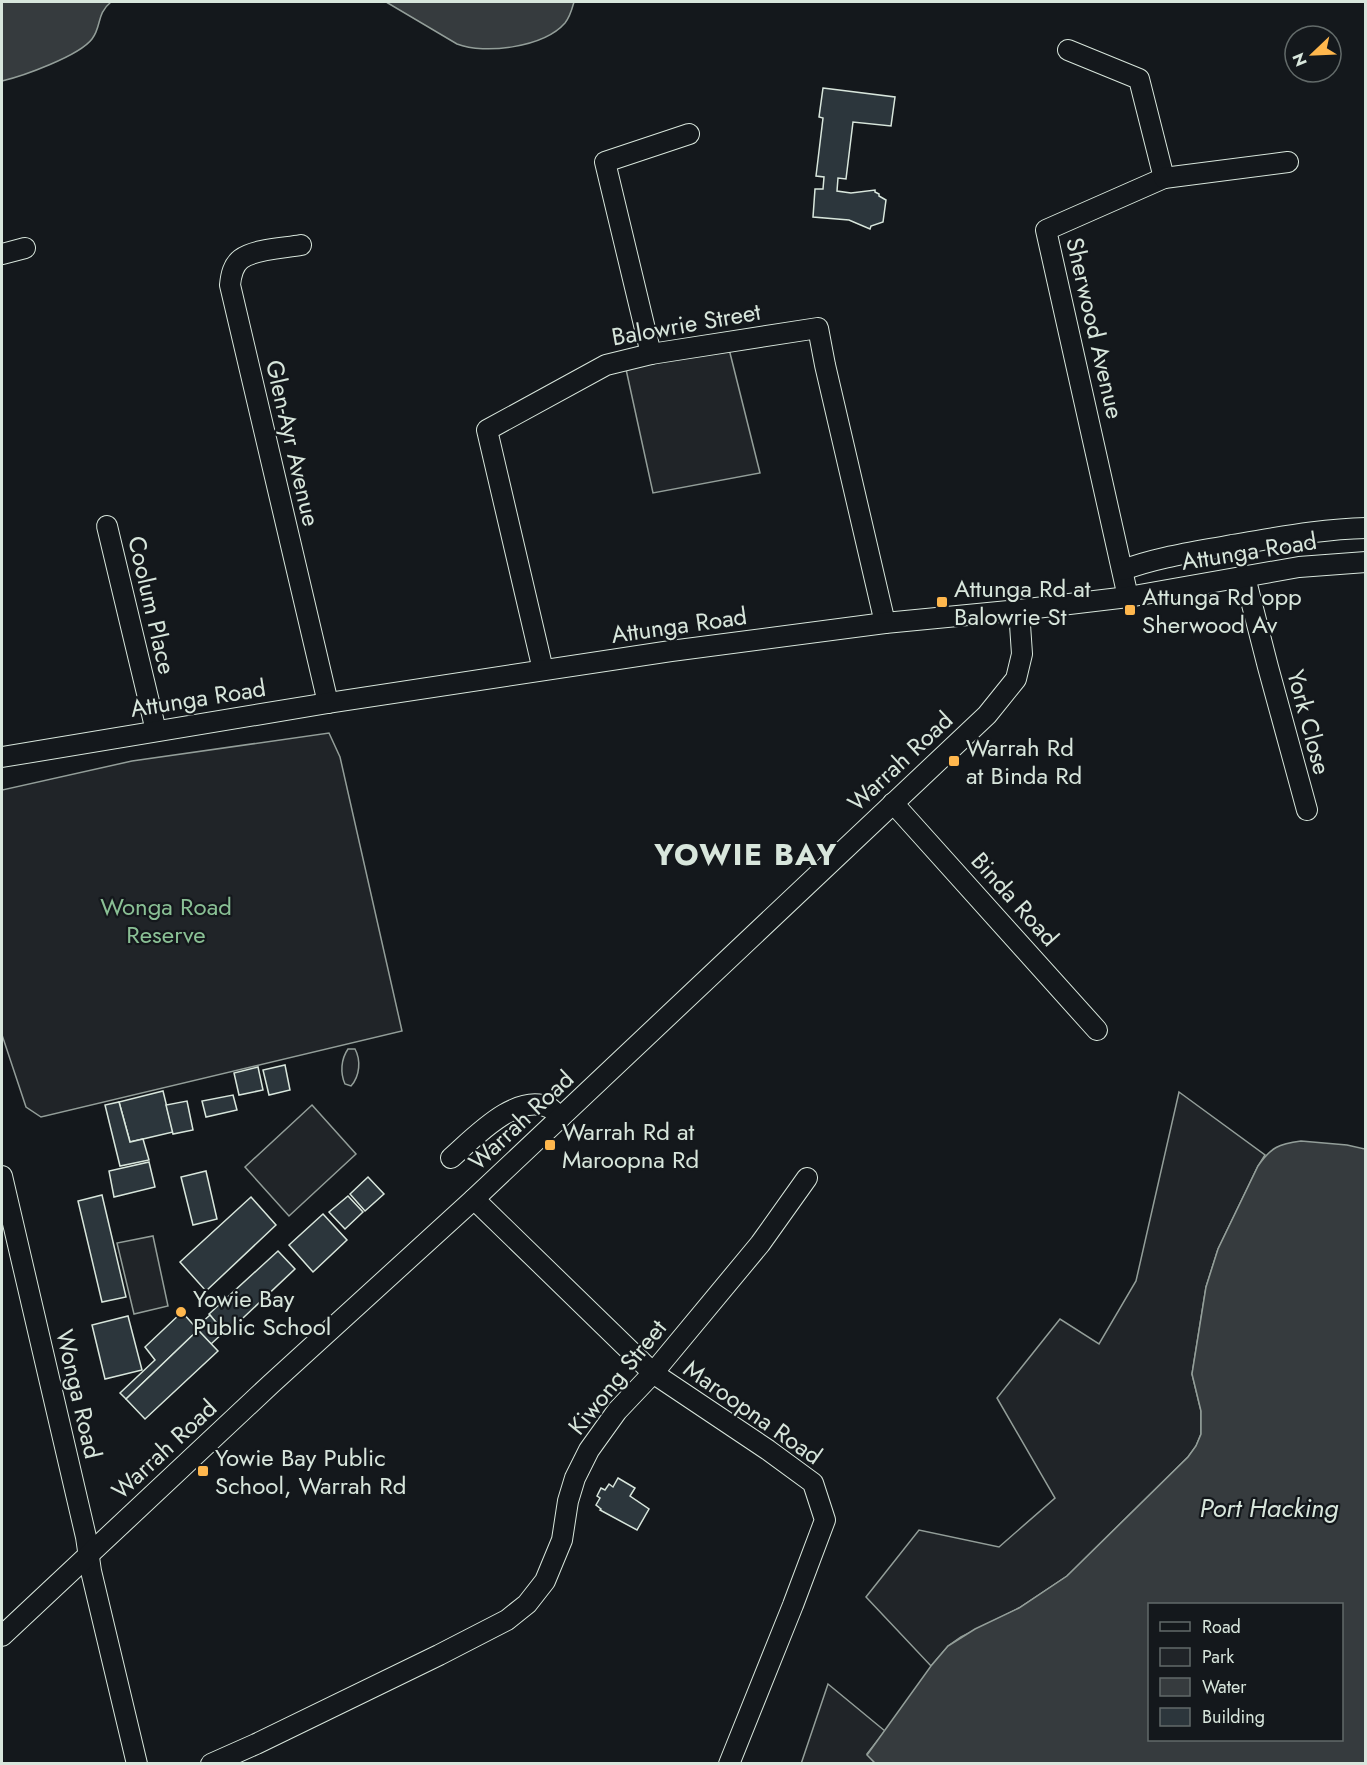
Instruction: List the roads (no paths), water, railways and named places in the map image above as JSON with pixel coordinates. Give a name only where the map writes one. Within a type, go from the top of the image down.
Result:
[{"type":"street","points":[[1068,50],[1139,79],[1164,178],[1288,162]]},
{"type":"street","points":[[651,354],[605,162],[689,134]]},
{"type":"street","name":"Sherwood Avenue","points":[[1128,597],[1046,230],[1164,178]]},
{"type":"street","name":"Glen-Ayr Avenue","points":[[301,245],[252,253],[240,260],[232,271],[230,285],[328,703]]},
{"type":"street","points":[[2,254],[25,248]]},
{"type":"street","name":"Balowrie Street","points":[[543,670],[488,430],[606,365],[651,354],[818,328],[885,623]]},
{"type":"street","name":"Coolum Place","points":[[107,526],[156,731]]},
{"type":"street","points":[[1123,570],[1147,561],[1296,534],[1342,528],[1365,528]]},
{"type":"street","name":"Attunga Road","points":[[2,757],[328,703],[671,651],[885,623],[1128,597],[1299,567],[1365,562]]},
{"type":"street","name":"York Close","points":[[1245,577],[1307,810]]},
{"type":"street","name":"Warrah Road","points":[[2,1636],[271,1384],[474,1199],[987,715],[1016,679],[1022,654],[1019,610]]},
{"type":"street","name":"Binda Road","points":[[893,803],[1097,1030]]},
{"type":"street","points":[[451,1158],[498,1118],[518,1106],[550,1108],[560,1118]]},
{"type":"street","name":"Wonga Road","points":[[2,1176],[87,1537],[91,1571],[137,1764]]},
{"type":"street","name":"Kiwong Street","points":[[211,1764],[439,1655],[507,1620],[527,1604],[546,1581],[562,1540],[568,1501],[575,1478],[589,1450],[617,1411],[653,1373],[760,1244],[807,1178]]},
{"type":"street","name":"Maroopna Road","points":[[474,1199],[653,1373],[813,1483],[825,1520],[729,1764]]},
{"type":"water","points":[[2,2],[111,2],[103,11],[92,39],[85,45],[50,64],[2,81]]},
{"type":"water","points":[[386,2],[574,2],[570,16],[565,23],[543,38],[514,47],[483,49],[457,44]]},
{"type":"water","name":"Port Hacking","points":[[1301,1141],[1365,1149],[1365,1763],[875,1763],[867,1755],[948,1646],[975,1629],[1019,1608],[1067,1576],[1188,1457],[1196,1446],[1201,1434],[1201,1411],[1192,1374],[1206,1287],[1218,1249],[1258,1166],[1267,1154],[1281,1145]]},
{"type":"place","name":"Attunga Rd at Balowrie St","points":[[942,602]]},
{"type":"place","name":"Attunga Rd opp Sherwood Av","points":[[1130,610]]},
{"type":"place","name":"Warrah Rd at Binda Rd","points":[[954,761]]},
{"type":"place","name":"Warrah Rd at Maroopna Rd","points":[[550,1145]]},
{"type":"place","name":"Yowie Bay Public School","points":[[181,1312]]},
{"type":"place","name":"Yowie Bay Public School, Warrah Rd","points":[[203,1471]]},
{"type":"district","name":"YOWIE BAY","points":[[746,854]]},
{"type":"park label","name":"Wonga Road Reserve","points":[[166,920]]}]
